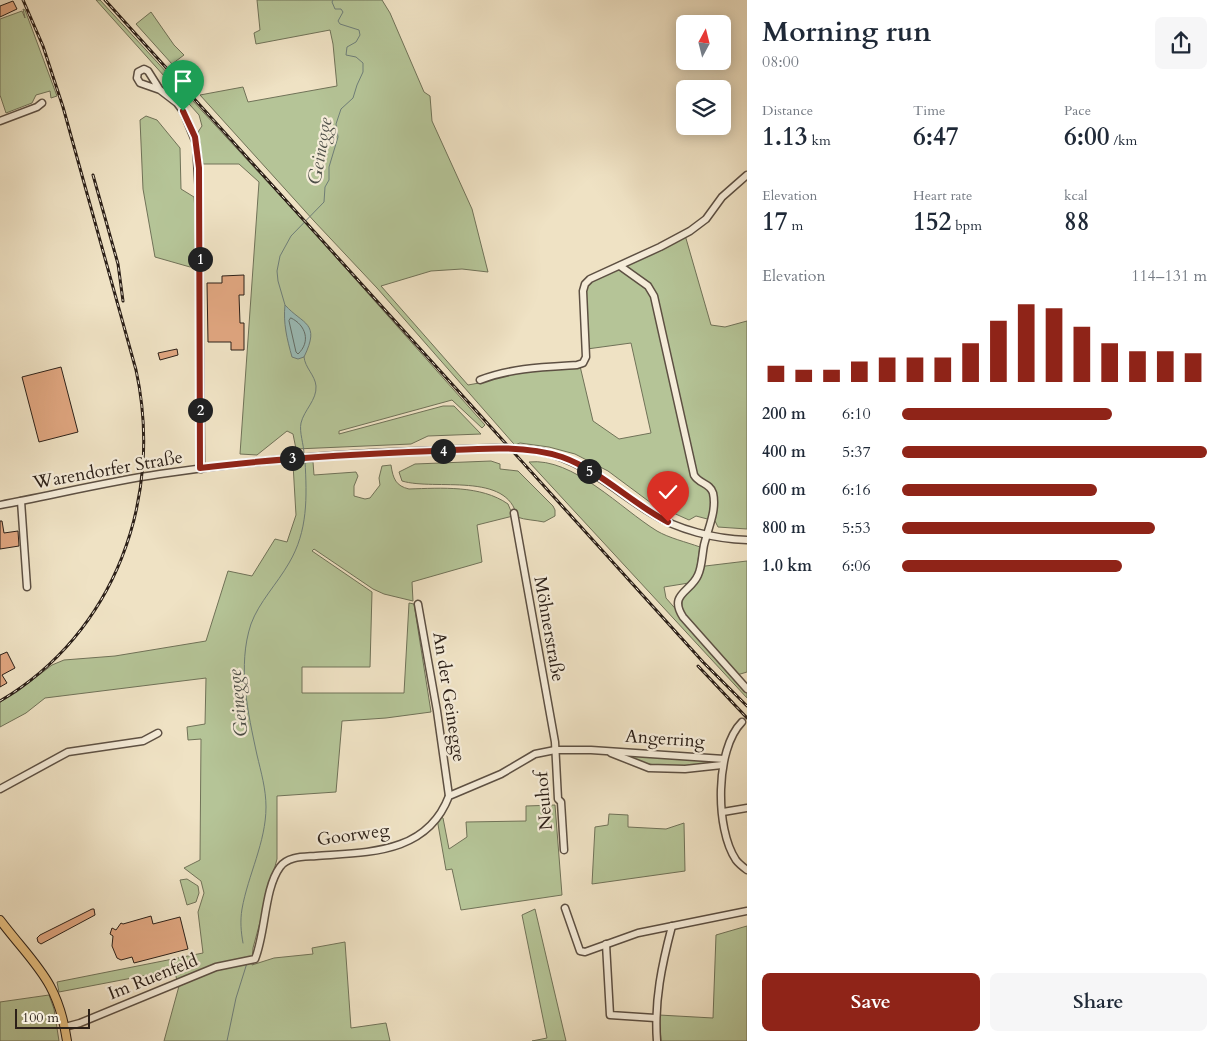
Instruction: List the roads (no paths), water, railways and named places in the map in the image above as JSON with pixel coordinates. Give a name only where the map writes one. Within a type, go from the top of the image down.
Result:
[{"type":"main road","points":[[0,920],[45,975],[57,1000],[67,1041]]},
{"type":"street","points":[[160,90],[177,103],[183,111],[194,132],[196,143],[200,211],[200,468]]},
{"type":"street","points":[[0,121],[37,107],[42,102]]},
{"type":"street","points":[[480,380],[500,372],[583,363],[586,357],[583,291],[585,284],[590,279],[660,248],[690,231],[706,218],[722,197],[747,175]]},
{"type":"street","points":[[629,261],[630,272]]},
{"type":"street","points":[[620,266],[648,286],[654,296],[694,475],[696,479],[710,486],[712,491],[714,511],[699,574],[679,597],[679,608],[683,617],[747,689]]},
{"type":"street","name":"Warendorfer Straße","points":[[0,505],[145,476],[286,458],[323,455],[512,449],[544,452],[590,471],[646,510],[668,522],[707,535],[747,540]]},
{"type":"street","name":"Warendorfer Straße","points":[[21,501],[26,587]]},
{"type":"street","name":"Möhnerstraße","points":[[514,513],[555,750]]},
{"type":"street","name":"An der Geinegge","points":[[418,604],[449,796]]},
{"type":"street","points":[[742,722],[733,734],[723,762],[722,812],[731,849],[736,860],[747,870]]},
{"type":"street","points":[[0,789],[68,752],[144,741],[158,733]]},
{"type":"street","points":[[449,796],[502,774],[534,754],[555,750]]},
{"type":"street","name":"Angerring","points":[[555,750],[605,750],[723,762]]},
{"type":"street","name":"Neuhof","points":[[555,750],[564,850]]},
{"type":"street","name":"Angerring","points":[[605,750],[649,768],[685,769],[723,762]]},
{"type":"street","name":"Goorweg","points":[[254,958],[260,941],[269,894],[279,868],[284,863],[299,857],[374,851],[390,848],[411,840],[431,827],[444,808],[449,796]]},
{"type":"street","points":[[722,812],[747,808]]},
{"type":"street","points":[[565,908],[580,951],[585,952],[638,933],[747,911]]},
{"type":"street","points":[[657,1041],[655,1018],[662,965],[672,926]]},
{"type":"street","points":[[606,944],[610,1024]]},
{"type":"street","name":"Im Ruenfeld","points":[[65,1027],[80,1023],[216,967],[254,958]]},
{"type":"street","points":[[610,1015],[655,1018]]},
{"type":"water","points":[[285,305],[308,325],[310,330],[309,346],[304,357],[298,359],[292,357],[285,325]]},
{"type":"waterway","name":"Geinegge","points":[[285,305],[278,281],[277,271],[280,256],[291,236],[324,202],[325,187],[329,180],[329,167],[338,137],[336,124],[341,109],[353,98],[363,72],[363,63],[356,57],[346,55],[347,47],[356,42],[360,35],[359,30],[340,24],[338,21],[343,12],[341,9],[335,9],[333,0]]},
{"type":"waterway","name":"Geinegge","points":[[304,357],[316,386],[314,396],[301,423],[304,454]]},
{"type":"waterway","name":"Geinegge","points":[[243,943],[242,909],[260,846],[266,807],[264,787],[245,689],[244,673],[247,640],[254,616],[289,563],[300,539],[306,501],[305,461]]},
{"type":"waterway","name":"Geinegge","points":[[227,1041],[236,998],[247,963]]},
{"type":"railway","points":[[0,701],[40,673],[74,639],[101,600],[122,558],[136,513],[143,466],[143,418],[136,370],[63,107],[43,46],[23,0]]},
{"type":"railway","points":[[105,0],[703,662],[747,706]]},
{"type":"railway","points":[[93,175],[118,264],[123,301]]},
{"type":"railway","points":[[698,666],[747,718]]}]
